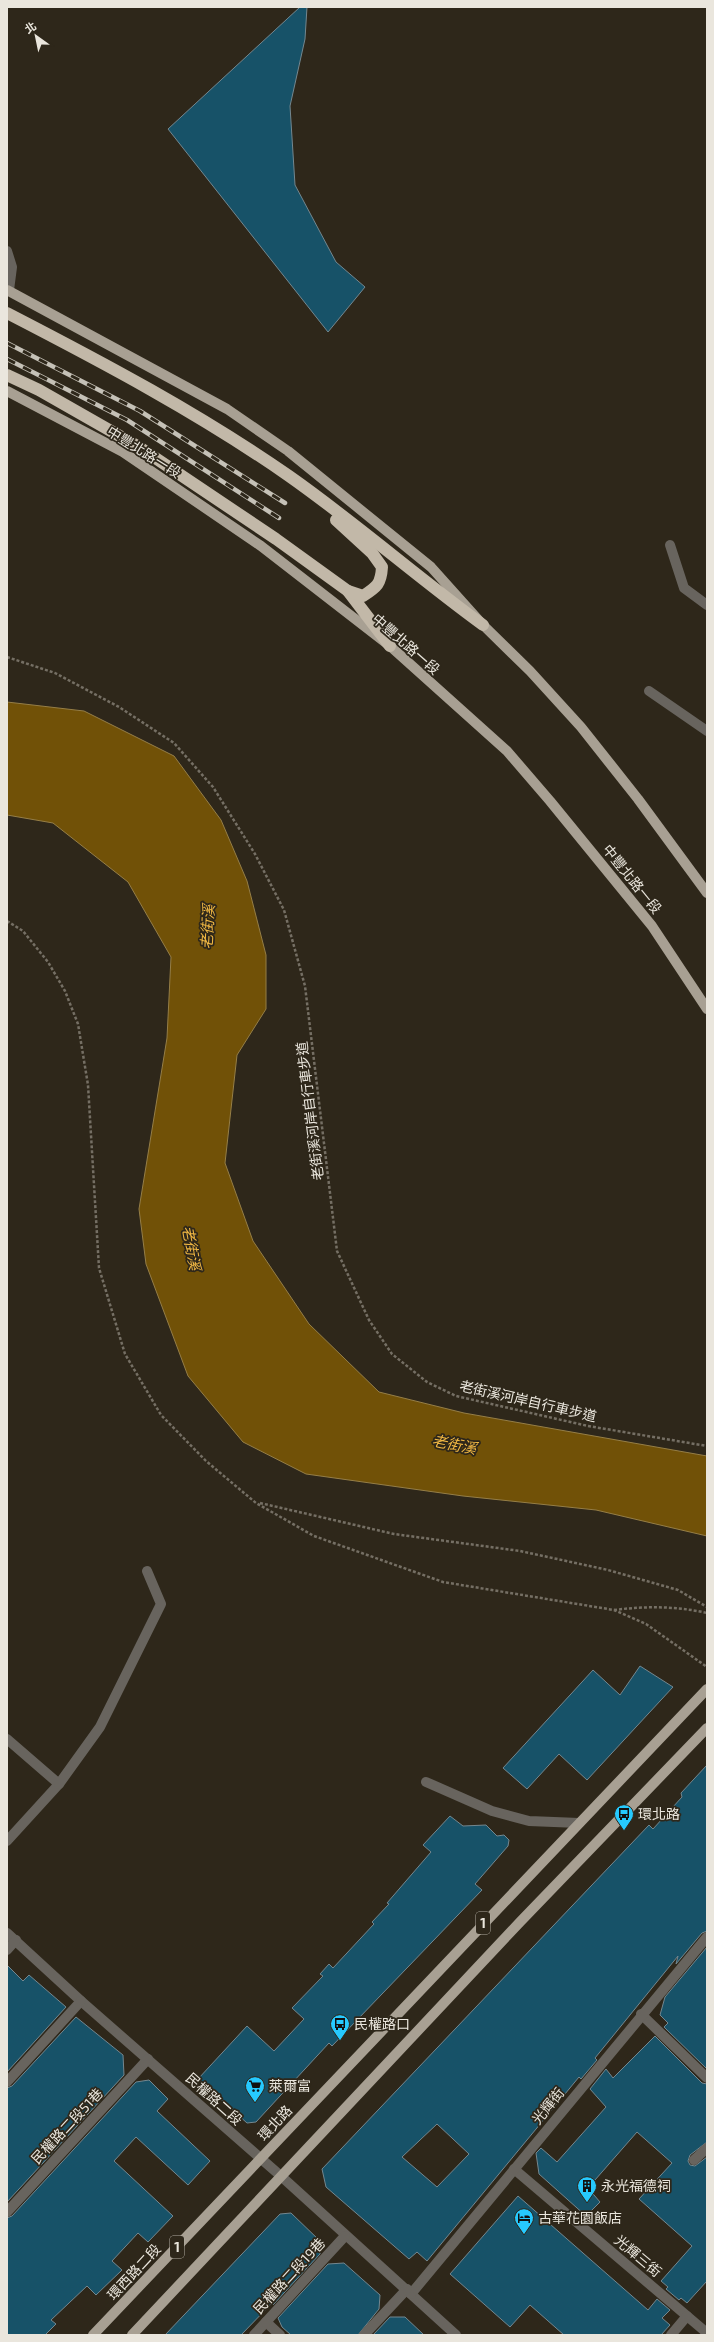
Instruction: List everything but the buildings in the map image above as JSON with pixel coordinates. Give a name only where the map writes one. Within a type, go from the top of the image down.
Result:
[{"type":"highway","points":[[7,313],[153,390],[289,476],[368,535],[416,576],[483,625]]},
{"type":"highway","points":[[7,375],[40,390],[138,447],[276,539],[348,591],[390,646]]},
{"type":"highway","points":[[289,476],[372,553],[382,567],[381,581],[363,596],[348,591]]},
{"type":"main road","points":[[8,290],[227,409],[288,451],[432,567],[483,625],[530,671],[581,727],[638,799],[707,893]]},
{"type":"main road","name":"中豐北路一段","points":[[7,391],[123,452],[261,546],[390,646],[507,752],[545,795],[652,926],[707,1009]]},
{"type":"main road","name":"環北路","points":[[260,2159],[707,1689]]},
{"type":"main road","name":"1","points":[[132,2335],[520,1922],[707,1728]]},
{"type":"main road","name":"環西路二段","points":[[93,2335],[260,2159]]},
{"type":"street","points":[[7,251],[12,268],[8,290]]},
{"type":"street","points":[[670,544],[684,588],[707,605]]},
{"type":"street","points":[[649,691],[707,731]]},
{"type":"street","points":[[7,1841],[59,1784],[100,1727],[161,1604],[147,1571]]},
{"type":"street","points":[[7,1739],[59,1784]]},
{"type":"street","points":[[426,1782],[492,1812],[529,1821],[579,1823]]},
{"type":"street","name":"民權路二段","points":[[7,1933],[81,2001],[282,2177],[345,2236],[456,2335]]},
{"type":"street","name":"光輝街","points":[[364,2335],[409,2292],[514,2170],[707,1937]]},
{"type":"street","points":[[7,1950],[16,1940]]},
{"type":"street","points":[[7,2082],[81,2001]]},
{"type":"street","points":[[642,2014],[707,2078]]},
{"type":"street","name":"民權路二段51巷","points":[[7,2212],[148,2059]]},
{"type":"street","points":[[694,2160],[707,2148]]},
{"type":"street","name":"光輝三街","points":[[514,2170],[707,2333]]},
{"type":"street","name":"民權路二段19巷","points":[[254,2335],[345,2236]]},
{"type":"street","points":[[671,2335],[687,2316]]},
{"type":"street","points":[[266,2322],[280,2335]]},
{"type":"path","name":"老街溪河岸自行車步道","points":[[7,657],[55,673],[119,707],[174,743],[213,787],[255,854],[284,910],[306,986],[337,1251],[369,1320],[392,1354],[427,1382],[456,1396],[588,1426],[707,1446]]},
{"type":"path","points":[[7,921],[23,931],[48,962],[65,991],[78,1024],[88,1086],[99,1268],[125,1354],[161,1415],[206,1460],[256,1503],[314,1536],[443,1582],[614,1610],[646,1624],[707,1667]]},
{"type":"path","points":[[256,1503],[394,1534],[520,1551],[608,1570],[678,1590],[707,1607]]},
{"type":"path","points":[[614,1610],[647,1606],[689,1609],[707,1613]]},
{"type":"water","name":"老街溪","points":[[7,702],[84,711],[174,756],[221,820],[247,881],[266,955],[266,1009],[237,1055],[225,1163],[253,1241],[309,1324],[379,1392],[464,1413],[707,1456],[707,1536],[596,1510],[463,1496],[306,1474],[243,1442],[188,1376],[146,1264],[139,1209],[167,1038],[171,957],[128,882],[53,823],[7,815]]},
{"type":"railway","points":[[7,343],[140,411],[285,503]]},
{"type":"railway","points":[[7,359],[127,420],[279,518]]},
{"type":"place","name":"環北路","points":[[624,1831]]},
{"type":"place","name":"民權路口","points":[[340,2041]]},
{"type":"place","name":"萊爾富","points":[[255,2103]]},
{"type":"place","name":"永光福德祠","points":[[587,2203]]},
{"type":"place","name":"古華花園飯店","points":[[524,2235]]}]
